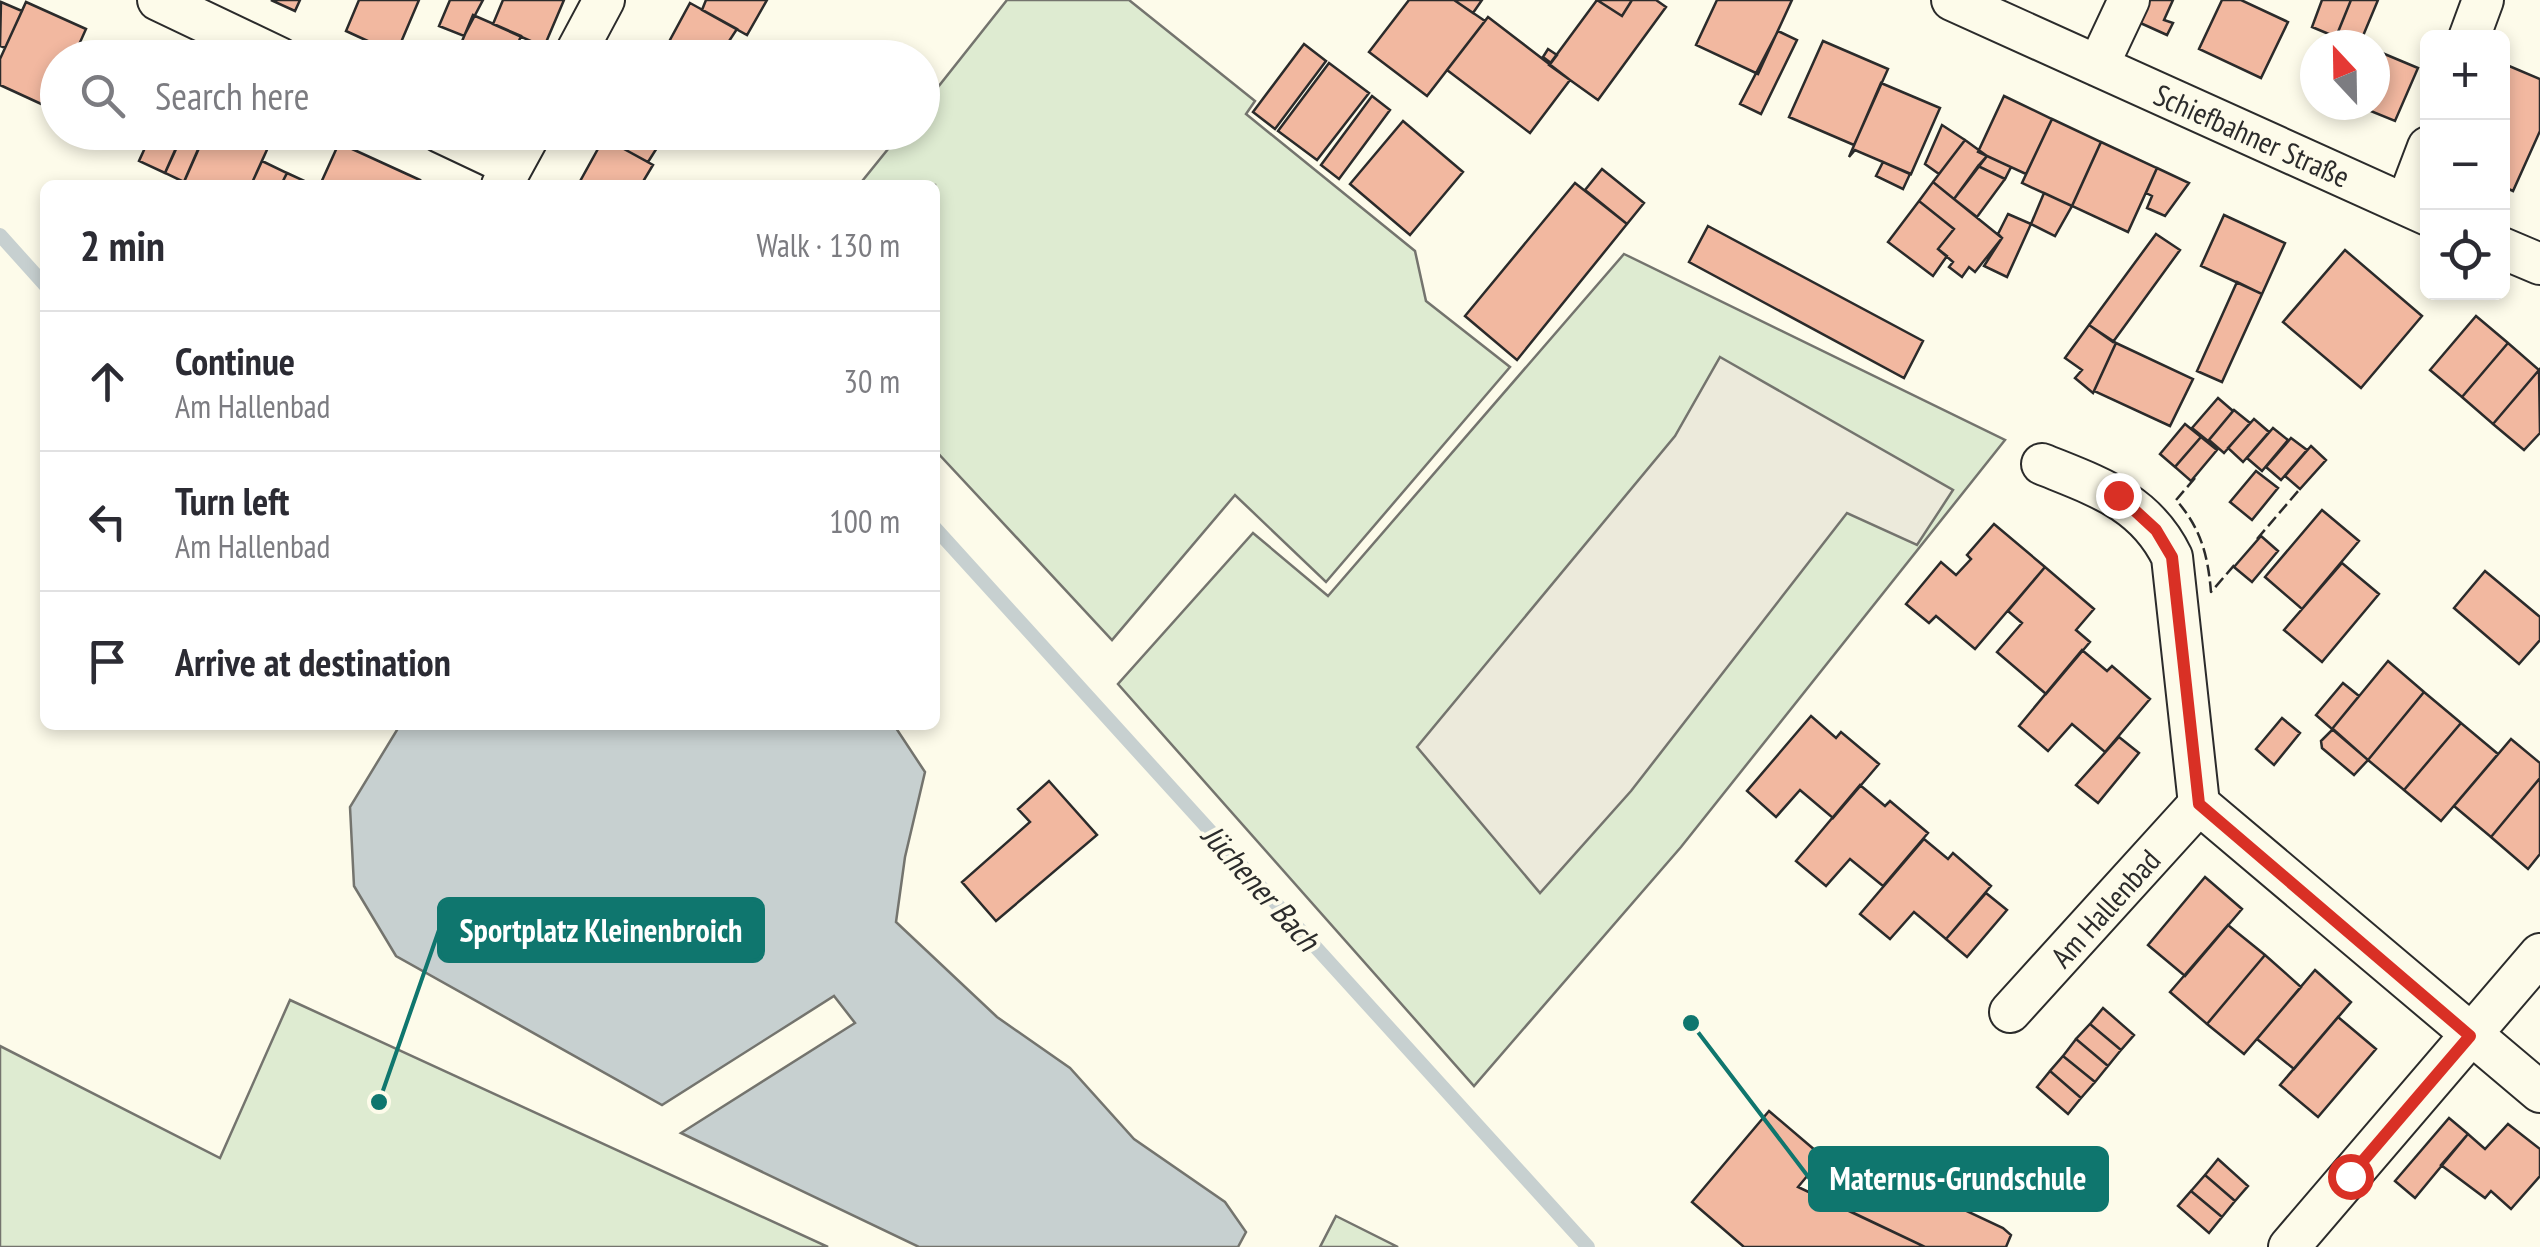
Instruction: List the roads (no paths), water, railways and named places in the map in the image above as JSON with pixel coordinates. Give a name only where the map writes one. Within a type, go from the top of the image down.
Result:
[{"type":"street","points":[[158,0],[242,40]]},
{"type":"street","points":[[582,40],[604,0]]},
{"type":"street","name":"Schiefbahner Straße","points":[[1952,0],[2416,210]]},
{"type":"street","points":[[2098,66],[2130,0]]},
{"type":"street","points":[[2472,30],[2483,0]]},
{"type":"street","points":[[487,150],[515,161]]},
{"type":"street","points":[[2510,251],[2540,264]]},
{"type":"street","points":[[2042,464],[2118,495],[2156,530],[2172,557],[2199,804],[2540,1092]]},
{"type":"street","name":"Am Hallenbad","points":[[2010,1012],[2199,804]]},
{"type":"street","points":[[2290,1247],[2540,954]]},
{"type":"waterway","name":"Jüchener Bach","points":[[0,235],[40,279]]},
{"type":"waterway","name":"Jüchener Bach","points":[[940,534],[1588,1247]]},
{"type":"place","name":"Maternus-Grundschule","points":[[1691,1023]]},
{"type":"place","name":"Sportplatz Kleinenbroich","points":[[379,1102]]}]
